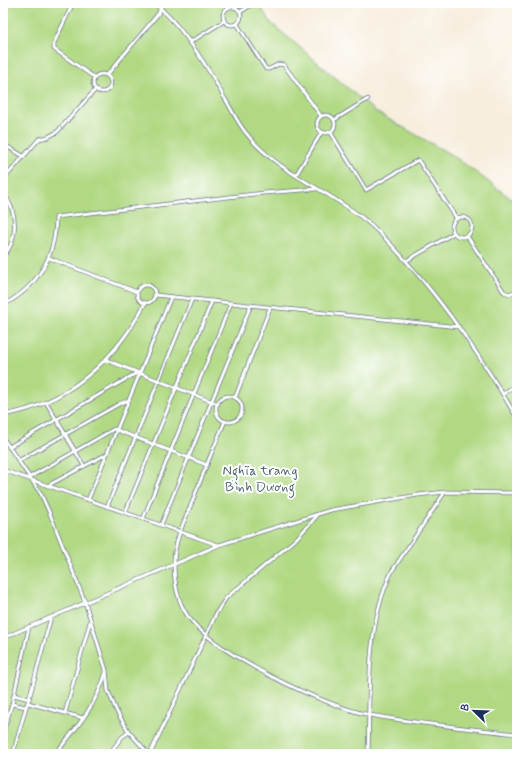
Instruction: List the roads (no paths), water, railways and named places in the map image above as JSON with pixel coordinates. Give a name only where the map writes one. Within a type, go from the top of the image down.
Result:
[{"type":"lane","points":[[73,3],[54,43],[54,50],[95,78]]},
{"type":"lane","points":[[154,3],[177,24],[220,89],[245,132],[278,164],[364,219],[380,233],[406,261],[459,328],[503,394],[517,418]]},
{"type":"lane","points":[[107,75],[161,9],[163,3]]},
{"type":"lane","points":[[225,3],[228,8]]},
{"type":"lane","points":[[240,12],[253,4]]},
{"type":"lane","points":[[228,8],[234,8],[240,12]]},
{"type":"lane","points":[[224,21],[224,13],[228,8]]},
{"type":"lane","points":[[237,24],[240,20],[240,12]]},
{"type":"lane","points":[[189,43],[224,21]]},
{"type":"lane","points":[[224,21],[230,25],[237,24]]},
{"type":"lane","points":[[237,24],[266,69],[269,70],[279,64],[284,65],[321,116]]},
{"type":"lane","points":[[99,74],[107,75],[111,80],[110,88],[102,92],[96,89],[93,83],[95,78],[99,74]]},
{"type":"lane","points":[[3,180],[39,139],[48,137],[57,132],[96,89]]},
{"type":"lane","points":[[334,120],[368,99]]},
{"type":"lane","points":[[321,133],[316,124],[321,116],[327,115],[334,120]]},
{"type":"lane","points":[[331,133],[334,128],[334,120]]},
{"type":"lane","points":[[296,175],[321,133]]},
{"type":"lane","points":[[321,133],[331,133]]},
{"type":"lane","points":[[331,133],[364,189],[370,189],[418,160],[457,219]]},
{"type":"lane","points":[[3,144],[23,156]]},
{"type":"lane","points":[[3,305],[18,297],[32,285],[43,270],[49,258],[55,236],[56,217],[264,193],[316,189]]},
{"type":"lane","points":[[3,193],[13,210],[15,223],[11,244],[3,257]]},
{"type":"lane","points":[[463,218],[470,222],[472,228],[467,236],[458,236],[454,233],[452,227],[457,219],[463,218]]},
{"type":"lane","points":[[406,261],[454,233]]},
{"type":"lane","points":[[467,236],[504,292],[509,294],[517,290]]},
{"type":"lane","points":[[49,258],[137,292]]},
{"type":"lane","points":[[148,286],[153,289],[155,295],[151,302],[145,303],[139,300],[137,292],[140,288],[148,286]]},
{"type":"lane","points":[[155,295],[459,328]]},
{"type":"lane","points":[[88,500],[171,297]]},
{"type":"lane","points":[[107,507],[192,299]]},
{"type":"lane","points":[[125,513],[212,301]]},
{"type":"lane","points":[[3,415],[46,402],[80,382],[106,360],[128,333],[145,303]]},
{"type":"lane","points":[[143,519],[231,303]]},
{"type":"lane","points":[[161,525],[250,306]]},
{"type":"lane","points":[[235,398],[270,308]]},
{"type":"lane","points":[[106,360],[140,372],[218,404]]},
{"type":"lane","points":[[9,447],[140,372]]},
{"type":"lane","points":[[503,394],[517,384]]},
{"type":"lane","points":[[224,397],[235,398],[242,406],[241,414],[233,422],[225,421],[218,415],[218,404],[224,397]]},
{"type":"lane","points":[[18,461],[119,404],[129,400]]},
{"type":"lane","points":[[46,402],[84,466]]},
{"type":"lane","points":[[225,421],[180,532],[176,547],[174,564],[177,592],[182,606],[188,616],[206,635],[232,654],[287,684],[329,702],[369,715],[517,734]]},
{"type":"lane","points":[[30,477],[109,430],[118,428],[207,465]]},
{"type":"lane","points":[[3,438],[30,477],[50,514],[85,602],[106,670],[108,691],[117,712],[129,732],[149,754],[217,612],[226,598],[295,540],[317,516]]},
{"type":"lane","points":[[47,486],[108,453]]},
{"type":"lane","points":[[3,470],[219,545]]},
{"type":"lane","points":[[3,638],[219,545],[317,516],[331,510],[445,492],[517,493]]},
{"type":"lane","points":[[368,754],[371,650],[377,614],[386,584],[392,571],[445,492]]},
{"type":"lane","points":[[13,754],[51,617]]},
{"type":"lane","points":[[65,713],[91,621]]},
{"type":"lane","points":[[3,732],[12,704],[29,627]]},
{"type":"lane","points":[[55,754],[83,718],[100,690],[106,670]]},
{"type":"lane","points":[[14,695],[28,701],[83,718]]},
{"type":"lane","points":[[12,704],[26,707]]},
{"type":"lane","points":[[109,754],[122,737],[129,732]]},
{"type":"park label","name":"Nghĩa trang Bình Dương","points":[[260,478]]}]
